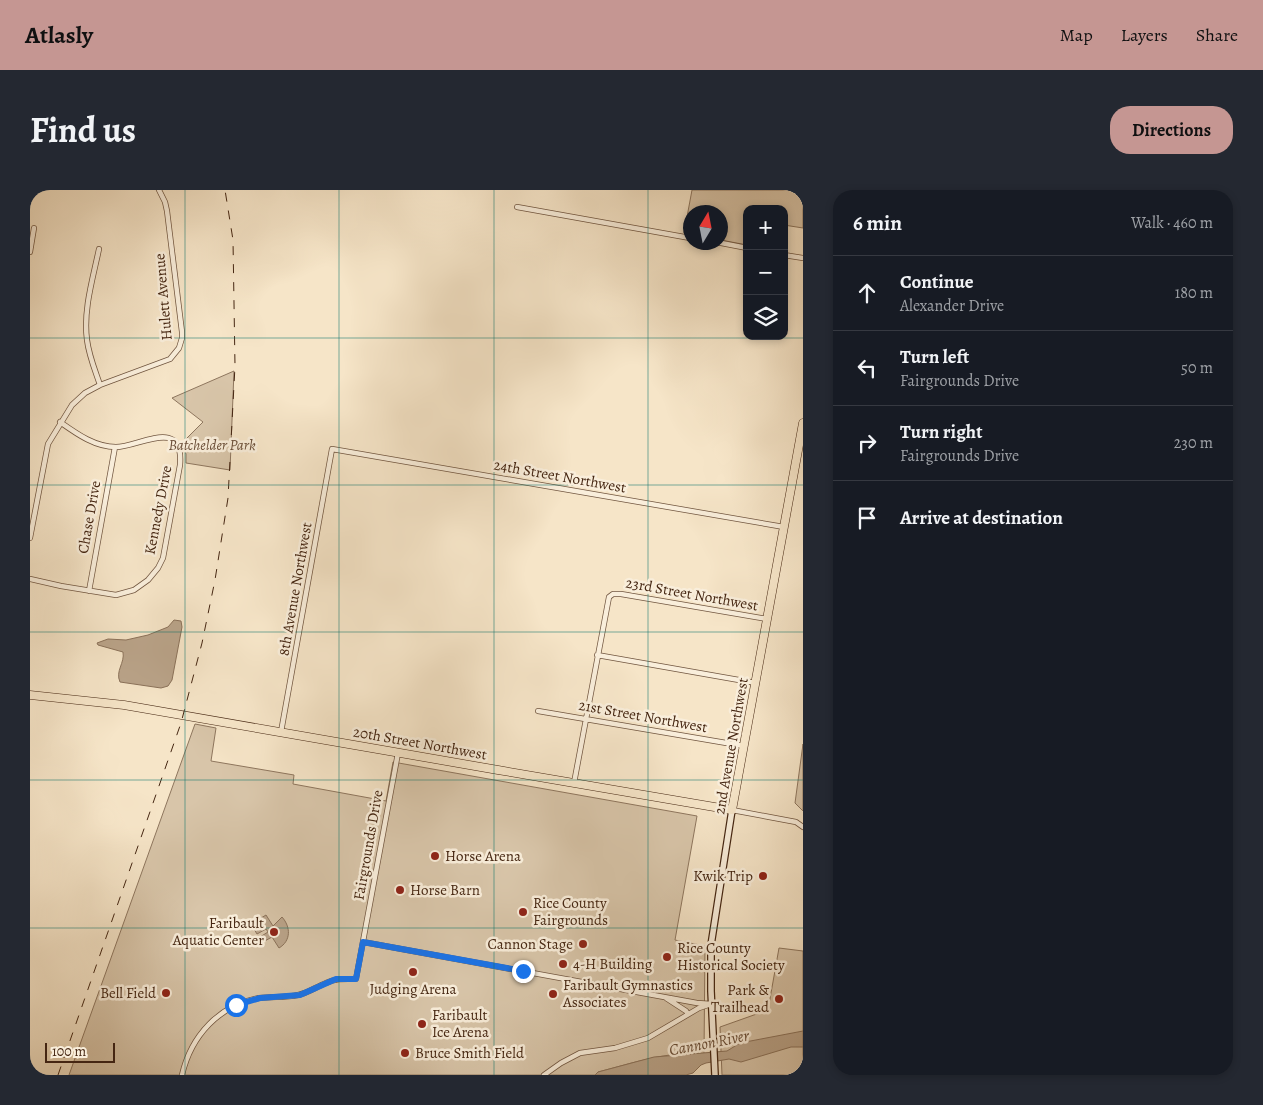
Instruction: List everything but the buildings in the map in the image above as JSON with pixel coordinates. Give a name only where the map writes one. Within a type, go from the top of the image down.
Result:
[{"type":"highway","name":"2nd Avenue Northwest","points":[[732,810],[803,423]]},
{"type":"highway","name":"20th Street Northwest","points":[[30,696],[119,704],[732,810]]},
{"type":"street","name":"Hulett Avenue","points":[[30,538],[46,453],[51,437],[60,422],[78,399],[100,385],[165,362],[176,352],[181,344],[182,332],[167,211],[159,190]]},
{"type":"street","points":[[517,208],[683,237]]},
{"type":"street","points":[[30,252],[34,228]]},
{"type":"street","points":[[728,244],[743,247]]},
{"type":"street","points":[[99,249],[88,300],[86,329],[90,356],[100,385]]},
{"type":"street","points":[[788,256],[803,258]]},
{"type":"street","name":"Kennedy Drive","points":[[30,579],[106,594],[125,593],[142,585],[155,573],[163,558],[180,465],[181,454],[177,446],[165,437],[153,438],[115,448],[90,442],[60,422]]},
{"type":"street","name":"Chase Drive","points":[[89,591],[115,448]]},
{"type":"street","name":"24th Street Northwest","points":[[332,449],[784,527]]},
{"type":"street","name":"8th Avenue Northwest","points":[[281,732],[332,449]]},
{"type":"street","name":"23rd Street Northwest","points":[[597,655],[607,600],[613,594],[768,619]]},
{"type":"street","points":[[574,783],[597,655],[756,683]]},
{"type":"street","name":"21st Street Northwest","points":[[538,711],[744,746]]},
{"type":"street","name":"Fairgrounds Drive","points":[[182,1075],[188,1055],[199,1036],[213,1021],[230,1008],[260,998],[300,995],[336,979],[356,979],[398,753]]},
{"type":"street","name":"20th Street Northwest","points":[[732,810],[796,822],[803,827]]},
{"type":"street","name":"2nd Avenue Northwest","points":[[715,1075],[711,974],[712,936],[732,810]]},
{"type":"street","points":[[363,942],[663,997],[712,1004]]},
{"type":"street","points":[[663,997],[688,1014]]},
{"type":"street","points":[[544,1075],[580,1053],[615,1048],[648,1038],[699,1008],[712,1004]]},
{"type":"green space","points":[[692,190],[803,190],[803,228],[788,226],[788,205],[743,205],[743,244],[728,241],[728,205],[689,205]]},
{"type":"green space","name":"Batchelder Park","points":[[234,371],[230,470],[186,463],[186,454],[182,443],[203,422],[172,398]]},
{"type":"green space","points":[[195,724],[216,728],[211,761],[294,775],[293,784],[386,801],[393,762],[697,816],[675,940],[705,946],[704,1054],[676,1054],[650,1058],[598,1072],[595,1075],[69,1075]]},
{"type":"green space","points":[[803,744],[803,811],[795,803]]},
{"type":"green space","points":[[779,948],[803,951],[803,1075],[722,1075],[720,1027],[768,1010]]},
{"type":"shaded area","points":[[174,620],[181,621],[182,627],[172,680],[168,686],[161,688],[120,682],[119,674],[123,652],[98,645],[97,643],[108,639],[126,640],[148,635],[168,627]]},
{"type":"shaded area","points":[[266,915],[273,926],[282,917],[287,925],[288,938],[279,948],[272,937],[263,942],[260,937],[268,932],[266,929],[257,934],[251,924]]},
{"type":"shaded area","points":[[803,1031],[803,1047],[791,1047],[741,1062],[729,1059],[706,1063],[693,1073],[686,1075],[595,1075],[598,1072],[654,1057],[727,1051],[740,1043]]},
{"type":"railway","points":[[58,1075],[181,723],[202,643],[215,580],[228,498],[235,366],[233,240],[225,190]]},
{"type":"place","name":"Horse Arena","points":[[435,856]]},
{"type":"place","name":"Kwik Trip","points":[[763,876]]},
{"type":"place","name":"Horse Barn","points":[[400,890]]},
{"type":"place","name":"Rice County Fairgrounds","points":[[523,912]]},
{"type":"place","name":"Faribault Aquatic Center","points":[[274,932]]},
{"type":"place","name":"Cannon Stage","points":[[583,944]]},
{"type":"place","name":"Rice County Historical Society","points":[[667,957]]},
{"type":"place","name":"4-H Building","points":[[563,964]]},
{"type":"place","name":"Judging Arena","points":[[413,972]]},
{"type":"place","name":"Bell Field","points":[[166,993]]},
{"type":"place","name":"Faribault Gymnastics Associates","points":[[553,994]]},
{"type":"place","name":"Park & Trailhead","points":[[779,999]]},
{"type":"place","name":"Faribault Ice Arena","points":[[422,1024]]},
{"type":"place","name":"Bruce Smith Field","points":[[405,1053]]},
{"type":"route","points":[[236,1005],[266,997],[300,995],[336,979],[356,979],[363,942],[523,971]]},
{"type":"water label","name":"Cannon River","points":[[709,1043]]}]
